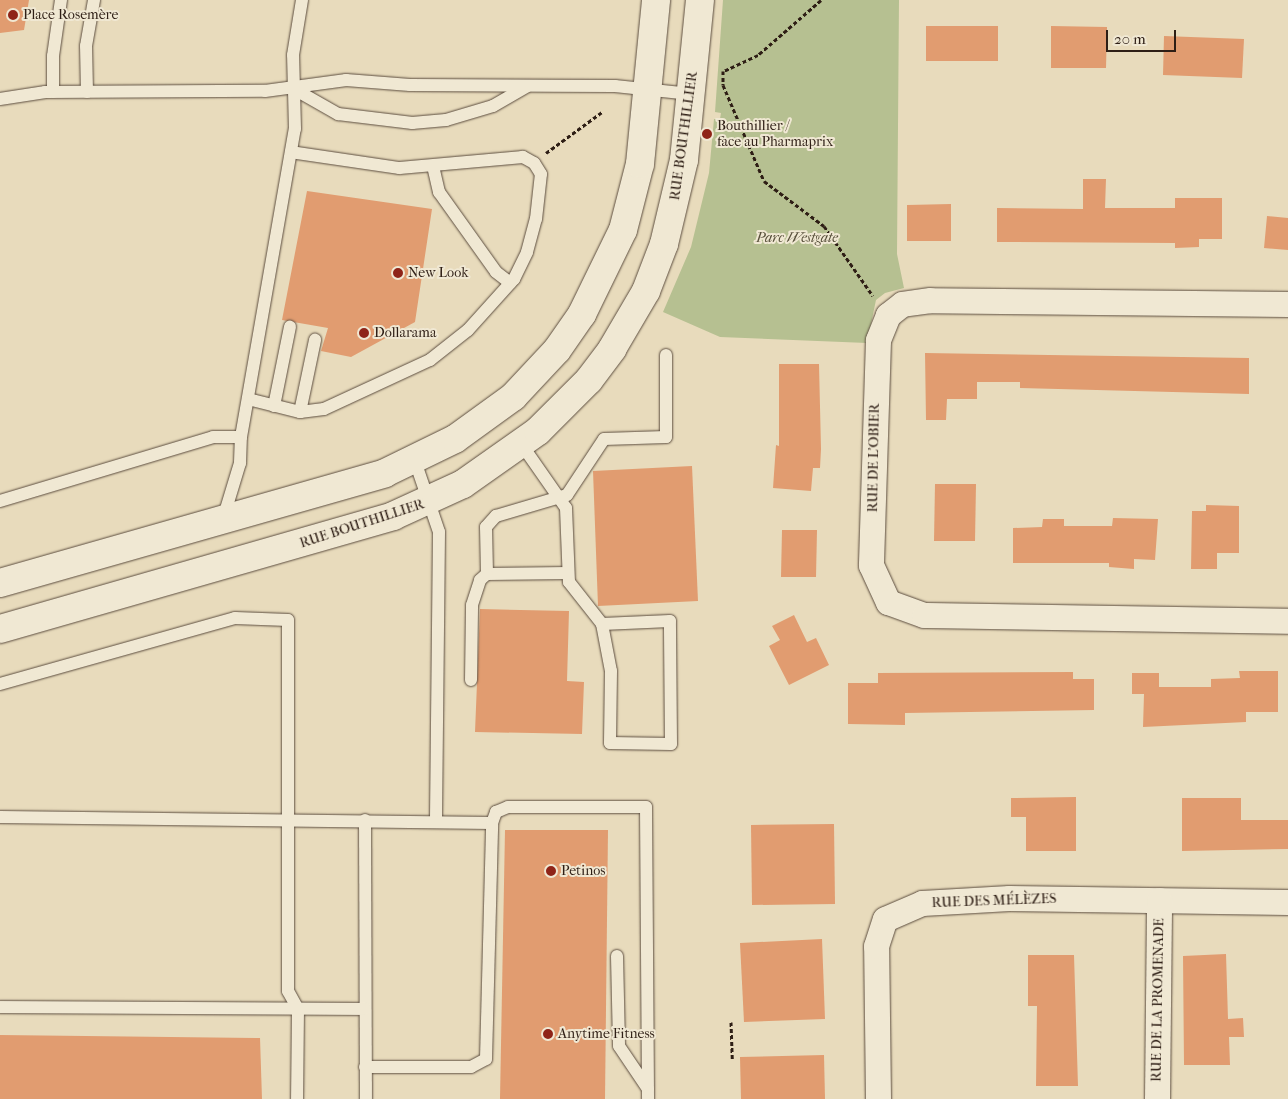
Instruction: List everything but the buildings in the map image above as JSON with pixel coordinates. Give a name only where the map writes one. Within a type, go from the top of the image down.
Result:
[{"type":"street","points":[[0,583],[363,481],[415,461],[455,439],[513,397],[557,350],[582,314],[604,276],[630,211],[649,89],[656,0]]},
{"type":"street","name":"RUE BOUTHILLIER","points":[[0,628],[362,527],[432,501],[522,445],[589,380],[646,291],[676,202],[691,94],[700,0]]},
{"type":"street","name":"RUE DE L'OBIER","points":[[1288,304],[930,300],[902,304],[883,323],[877,349],[871,565],[888,602],[924,615],[1288,621]]},
{"type":"street","name":"RUE DES MÉLÈZES","points":[[878,1099],[876,946],[885,918],[922,903],[1009,898],[1288,902]]},
{"type":"street","name":"RUE DE LA PROMENADE","points":[[1157,1099],[1158,900]]},
{"type":"lane","points":[[53,92],[53,56],[61,0]]},
{"type":"lane","points":[[87,92],[86,46],[94,0]]},
{"type":"lane","points":[[221,522],[238,474],[241,437],[291,152],[294,89],[293,55],[302,0]]},
{"type":"lane","points":[[0,99],[19,93],[294,89],[346,80],[410,85],[487,82],[527,86],[649,89],[691,94]]},
{"type":"lane","points":[[294,89],[338,114],[412,124],[446,120],[485,108],[527,86]]},
{"type":"lane","points":[[248,399],[300,412],[343,402],[430,360],[468,330],[510,283],[528,252],[536,219],[539,168],[528,158],[517,157],[433,166],[386,168],[291,152]]},
{"type":"lane","points":[[433,166],[439,192],[496,272],[510,283]]},
{"type":"lane","points":[[274,406],[290,326]]},
{"type":"lane","points":[[300,412],[314,340]]},
{"type":"lane","points":[[487,574],[485,536],[489,522],[502,514],[561,499],[574,488],[597,445],[604,439],[666,437],[666,355]]},
{"type":"lane","points":[[0,501],[212,437],[241,437]]},
{"type":"lane","points":[[522,445],[561,499],[568,517],[568,573],[571,589],[602,624],[611,671],[610,743],[671,744],[670,621],[602,624]]},
{"type":"lane","points":[[415,461],[432,501],[439,532],[436,822]]},
{"type":"lane","points":[[471,680],[472,605],[480,580],[487,574],[568,573]]},
{"type":"lane","points":[[0,684],[235,618],[288,620],[288,991],[298,1009],[297,1099]]},
{"type":"lane","points":[[365,1067],[471,1067],[486,1059],[492,822],[496,812],[508,807],[646,807],[648,1094]]},
{"type":"lane","points":[[0,816],[492,822]]},
{"type":"lane","points":[[365,820],[366,1099]]},
{"type":"lane","points":[[617,956],[619,1046],[648,1094]]},
{"type":"lane","points":[[0,1007],[365,1008]]},
{"type":"path","points":[[822,0],[758,55],[723,71],[723,85],[764,181],[824,226],[876,300]]},
{"type":"path","points":[[558,143],[602,112]]},
{"type":"path","points":[[732,1022],[732,1059]]},
{"type":"green space","name":"Parc Westgate","points":[[723,0],[899,0],[897,254],[904,288],[885,293],[876,300],[867,343],[720,337],[663,312],[691,247],[709,173],[714,119],[720,119],[721,113],[715,112]]},
{"type":"place","name":"Place Rosemère","points":[[13,15]]},
{"type":"place","name":"Bouthillier / face au Pharmaprix","points":[[707,134]]},
{"type":"place","name":"New Look","points":[[398,273]]},
{"type":"place","name":"Dollarama","points":[[364,333]]},
{"type":"place","name":"Petinos","points":[[551,871]]},
{"type":"place","name":"Anytime Fitness","points":[[548,1034]]}]
